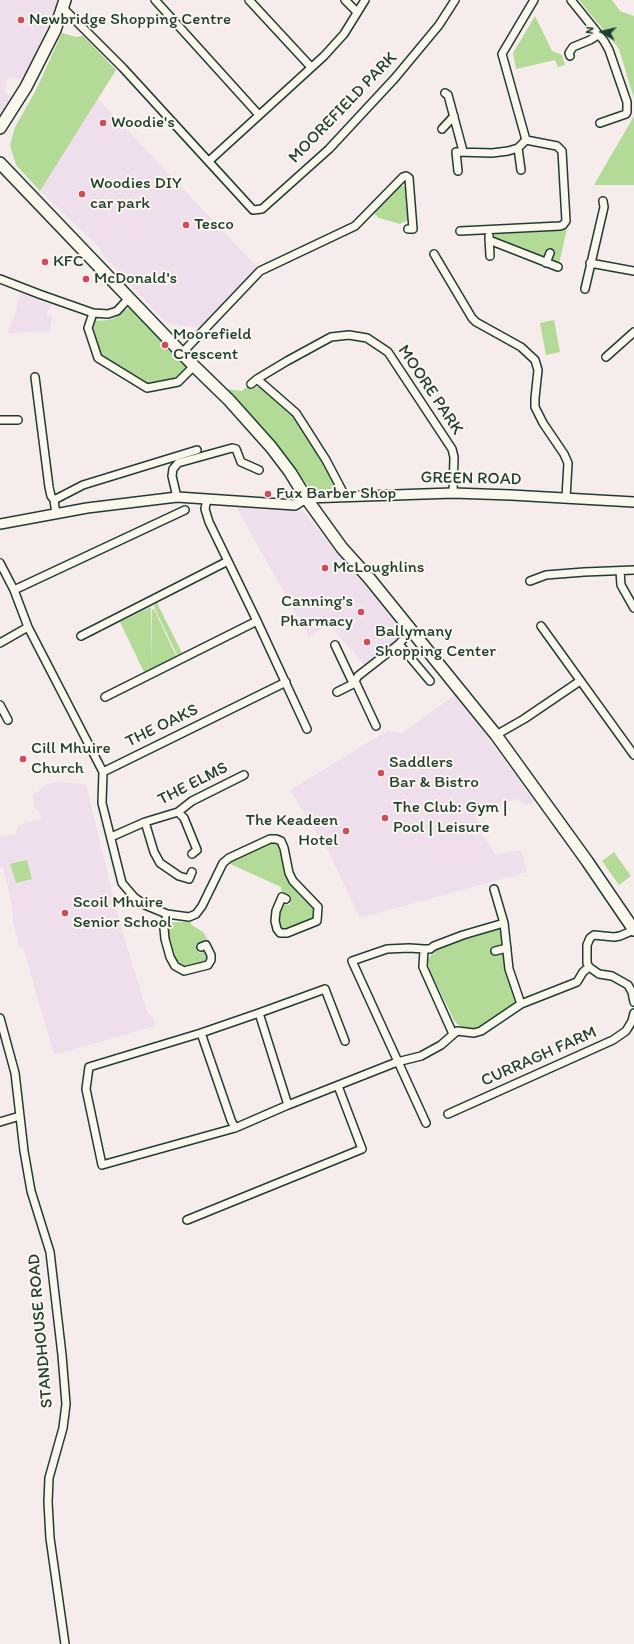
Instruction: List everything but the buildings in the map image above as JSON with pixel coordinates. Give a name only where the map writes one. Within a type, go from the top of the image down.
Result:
[{"type":"main road","points":[[0,128],[26,87],[55,30],[64,4]]},
{"type":"main road","points":[[0,163],[194,366],[229,400],[266,441],[290,472],[306,498],[342,548],[496,735],[634,930]]},
{"type":"street","points":[[155,0],[259,115]]},
{"type":"street","points":[[249,0],[311,68]]},
{"type":"street","points":[[345,0],[357,12]]},
{"type":"street","points":[[209,161],[324,56],[344,34],[365,0]]},
{"type":"street","name":"MOOREFIELD PARK","points":[[64,4],[253,210],[262,209],[329,149],[395,78],[439,25],[455,0]]},
{"type":"street","points":[[458,171],[456,152],[492,153],[518,148],[523,145],[526,140],[502,54],[534,0]]},
{"type":"street","points":[[571,0],[609,50],[627,102],[628,110],[626,114],[600,123]]},
{"type":"street","points":[[570,56],[569,53],[573,47],[598,35]]},
{"type":"street","points":[[445,93],[448,95],[463,151]]},
{"type":"street","points":[[442,130],[454,116]]},
{"type":"street","points":[[460,231],[560,226],[566,221],[562,151],[557,146],[526,140]]},
{"type":"street","points":[[518,148],[521,170]]},
{"type":"street","points":[[182,353],[260,272],[355,226],[403,177],[406,176],[409,178],[411,231]]},
{"type":"street","points":[[585,288],[604,207],[603,201]]},
{"type":"street","points":[[489,230],[490,256]]},
{"type":"street","points":[[489,240],[558,267]]},
{"type":"street","points":[[546,262],[550,253]]},
{"type":"street","points":[[434,254],[476,322],[521,347],[535,360],[538,370],[535,398],[536,407],[543,423],[564,454],[568,463],[566,498]]},
{"type":"street","points":[[590,263],[634,271]]},
{"type":"street","points":[[0,279],[93,313],[108,314],[117,311],[129,298]]},
{"type":"street","points":[[93,313],[88,328],[98,358],[147,388],[178,382],[194,366]]},
{"type":"street","points":[[607,353],[634,332]]},
{"type":"street","name":"MOORE PARK","points":[[251,384],[257,379],[331,337],[348,335],[367,338],[388,352],[452,449],[454,458],[453,493]]},
{"type":"street","points":[[35,377],[48,487],[54,500],[56,514]]},
{"type":"street","points":[[257,379],[296,413],[326,460],[345,496]]},
{"type":"street","points":[[0,420],[18,420]]},
{"type":"street","points":[[176,497],[172,476],[173,469],[178,464],[236,448],[241,462],[259,470]]},
{"type":"street","points":[[54,500],[83,484],[197,450]]},
{"type":"street","name":"GREEN ROAD","points":[[0,524],[87,508],[176,497],[295,505],[306,498],[453,493],[511,494],[634,502]]},
{"type":"street","points":[[207,499],[205,509],[209,522],[216,533],[307,729]]},
{"type":"street","points":[[14,590],[185,510]]},
{"type":"street","points":[[81,636],[228,561]]},
{"type":"street","points":[[0,563],[14,590],[28,627],[103,772],[102,803],[122,883],[139,901],[167,914],[189,916],[196,914],[202,906],[223,862],[270,839],[276,839],[281,841],[284,848],[289,873],[293,882],[318,907],[317,921],[287,933],[280,933],[277,929],[276,911],[282,897],[286,899]]},
{"type":"street","points":[[530,581],[546,575],[634,570]]},
{"type":"street","points":[[620,571],[621,585],[634,608]]},
{"type":"street","points":[[106,696],[257,621]]},
{"type":"street","points":[[541,626],[634,756]]},
{"type":"street","points":[[0,643],[28,627]]},
{"type":"street","points":[[337,692],[354,682],[358,676],[399,644],[411,630]]},
{"type":"street","points":[[399,644],[430,681]]},
{"type":"street","points":[[335,645],[376,726]]},
{"type":"street","points":[[496,735],[524,719],[580,681]]},
{"type":"street","name":"THE OAKS","points":[[103,772],[286,682]]},
{"type":"street","points":[[0,705],[8,720]]},
{"type":"street","name":"THE ELMS","points":[[111,837],[145,822],[178,812],[192,801],[244,775]]},
{"type":"street","points":[[178,812],[184,818],[198,850],[192,854]]},
{"type":"street","points":[[145,822],[154,852],[160,863],[179,876],[189,879],[192,872]]},
{"type":"street","points":[[494,889],[504,923],[509,969],[521,1004]]},
{"type":"street","points":[[167,914],[164,928],[165,939],[170,957],[175,966],[184,971],[208,965],[211,960],[211,955],[206,945],[201,947]]},
{"type":"street","points":[[426,1123],[352,961],[387,950],[409,948],[430,949],[463,935],[504,923]]},
{"type":"street","points":[[634,930],[614,937],[594,935],[590,938],[587,945],[587,963],[589,967],[600,974],[621,979],[628,985],[632,992],[634,1002]]},
{"type":"street","points":[[494,951],[507,948]]},
{"type":"street","points":[[424,949],[423,967],[453,1034]]},
{"type":"street","points":[[345,1041],[325,989],[259,1013],[89,1067],[86,1089],[102,1165],[235,1128],[288,1105],[398,1062],[421,1056],[441,1045],[457,1031],[474,1033],[481,1031],[521,1004],[577,982],[583,972],[589,967]]},
{"type":"street","points":[[259,1013],[288,1105]]},
{"type":"street","name":"CURRAGH FARM","points":[[448,1114],[613,1040],[626,1031],[634,1016]]},
{"type":"street","name":"STANDHOUSE ROAD","points":[[0,1018],[15,1072],[24,1151],[32,1191],[50,1252],[61,1348],[66,1404],[63,1428],[49,1478],[48,1502],[50,1538],[65,1644]]},
{"type":"street","points":[[201,1032],[235,1128]]},
{"type":"street","points":[[187,1220],[362,1149],[338,1086]]},
{"type":"street","points":[[0,1122],[20,1116]]},
{"type":"shaded area","name":"Newbridge Shopping Centre","points":[[0,0],[58,0],[55,15],[45,31],[24,77],[18,79],[8,77],[4,92],[11,96],[11,100],[0,116]]},
{"type":"shaded area","points":[[98,99],[257,267],[200,328],[166,323],[103,255],[101,249],[40,191]]},
{"type":"shaded area","points":[[20,293],[51,305],[46,315],[52,316],[50,331],[7,333],[14,318]]},
{"type":"shaded area","points":[[235,505],[302,510],[404,632],[404,640],[366,667],[329,624],[309,637]]},
{"type":"shaded area","points":[[456,694],[535,802],[527,805],[516,799],[476,815],[481,833],[496,855],[521,850],[527,872],[360,918],[328,851],[290,790],[387,731],[402,733]]},
{"type":"shaded area","name":"Scoil Mhuire Senior School","points":[[57,782],[86,784],[119,920],[147,1012],[153,1017],[155,1026],[54,1055],[23,947],[20,948],[13,922],[12,907],[3,867],[0,867],[0,837],[16,834],[17,826],[41,819],[39,810],[35,809],[32,795],[48,784]]},
{"type":"green space","points":[[579,0],[612,0],[620,11],[634,16],[634,99],[619,49]]},
{"type":"green space","points":[[535,16],[552,51],[562,55],[565,65],[558,67],[555,60],[516,69],[513,53]]},
{"type":"green space","points":[[62,33],[76,37],[83,36],[116,70],[40,191],[16,165],[10,145],[15,127],[36,90]]},
{"type":"green space","points":[[634,116],[634,185],[594,185]]},
{"type":"green space","points":[[401,185],[405,187],[408,220],[400,224],[379,218],[374,213]]},
{"type":"green space","points":[[568,224],[559,264],[551,260],[551,253],[547,251],[542,257],[538,257],[495,238],[494,236],[495,233],[498,232]]},
{"type":"green space","points":[[129,308],[137,312],[162,341],[160,344],[169,350],[171,349],[186,365],[186,367],[176,377],[170,380],[148,384],[100,357],[92,328],[93,321],[115,318]]},
{"type":"green space","points":[[554,320],[560,352],[546,355],[540,323]]},
{"type":"green space","points":[[247,386],[251,389],[260,386],[293,416],[337,484],[338,490],[311,490],[276,443],[236,398],[226,389],[242,391]]},
{"type":"green space","points":[[157,603],[182,653],[177,655],[155,609],[154,605]]},
{"type":"green space","points":[[151,607],[152,668],[144,672],[120,622]]},
{"type":"green space","points":[[154,609],[176,656],[152,668],[152,610]]},
{"type":"green space","points":[[268,843],[279,845],[284,857],[287,878],[292,887],[314,909],[315,914],[312,920],[285,930],[279,927],[277,918],[281,907],[283,904],[290,905],[291,896],[281,891],[281,887],[228,863]]},
{"type":"green space","points":[[614,852],[631,876],[619,885],[602,861]]},
{"type":"green space","points":[[27,860],[32,879],[16,883],[10,864]]},
{"type":"green space","points":[[168,922],[190,922],[204,933],[207,939],[195,945],[199,953],[203,952],[206,954],[206,961],[187,967],[178,965],[171,949],[167,931]]},
{"type":"green space","points":[[498,929],[502,930],[503,944],[495,954],[502,953],[505,955],[507,970],[516,1004],[480,1027],[472,1030],[465,1029],[454,1020],[430,971],[428,962],[429,958],[436,948],[466,937]]},
{"type":"place","name":"Newbridge Shopping Centre","points":[[21,20]]},
{"type":"place","name":"Woodie's","points":[[103,123]]},
{"type":"place","name":"Woodies DIY car park","points":[[82,194]]},
{"type":"place","name":"Tesco","points":[[186,225]]},
{"type":"place","name":"KFC","points":[[45,262]]},
{"type":"place","name":"McDonald's","points":[[86,279]]},
{"type":"place","name":"Moorefield Crescent","points":[[165,345]]},
{"type":"place","name":"Fux Barber Shop","points":[[268,494]]},
{"type":"place","name":"McLoughlins","points":[[325,568]]},
{"type":"place","name":"Canning's Pharmacy","points":[[361,612]]},
{"type":"place","name":"Ballymany Shopping Center","points":[[367,642]]},
{"type":"place","name":"Cill Mhuire Church","points":[[23,759]]},
{"type":"place","name":"Saddlers Bar & Bistro","points":[[381,773]]},
{"type":"place","name":"The Club: Gym | Pool | Leisure","points":[[385,818]]},
{"type":"place","name":"The Keadeen Hotel","points":[[346,831]]},
{"type":"place","name":"Scoil Mhuire Senior School","points":[[65,913]]}]
